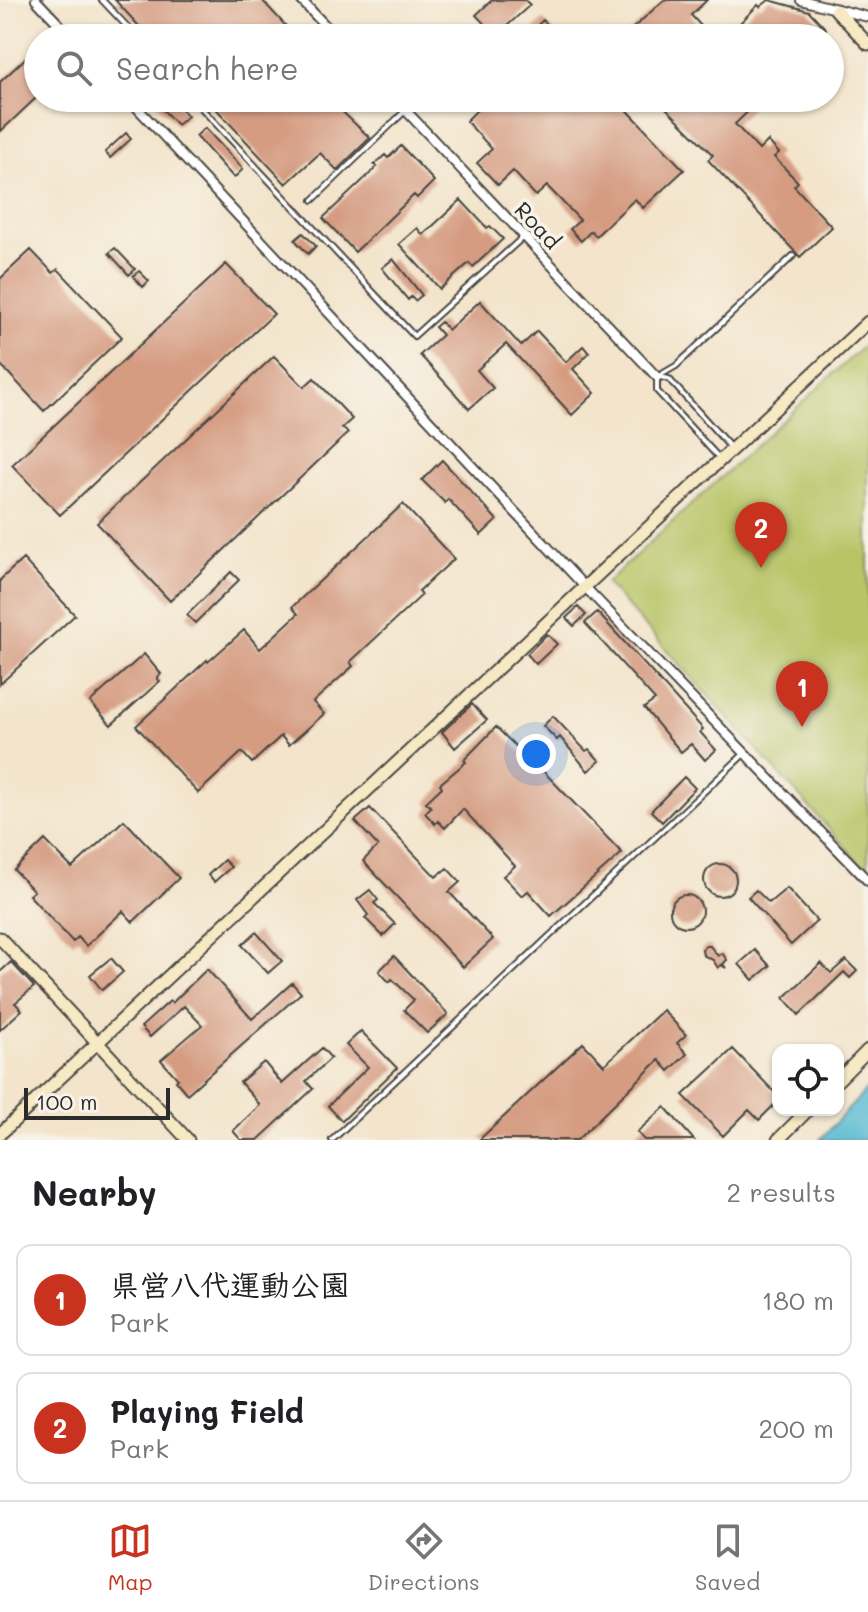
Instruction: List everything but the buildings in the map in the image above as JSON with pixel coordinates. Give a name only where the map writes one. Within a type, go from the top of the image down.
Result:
[{"type":"street","points":[[36,0],[59,24]]},
{"type":"street","points":[[301,0],[324,24]]},
{"type":"street","points":[[801,0],[868,17]]},
{"type":"street","points":[[836,10],[868,44]]},
{"type":"street","points":[[141,112],[585,587],[868,881]]},
{"type":"street","name":"Road","points":[[406,112],[657,377]]},
{"type":"street","points":[[0,1134],[868,322]]},
{"type":"street","points":[[0,938],[188,1140]]},
{"type":"street","points":[[844,1074],[868,1050]]},
{"type":"street","points":[[778,1140],[802,1116]]},
{"type":"lane","points":[[102,0],[125,24]]},
{"type":"lane","points":[[205,112],[414,336],[522,238]]},
{"type":"lane","points":[[313,200],[404,112]]},
{"type":"lane","points":[[406,112],[522,238],[657,377],[669,379],[733,450]]},
{"type":"lane","points":[[657,377],[676,366],[793,256]]},
{"type":"lane","points":[[657,377],[657,391],[721,461]]},
{"type":"lane","points":[[332,1140],[744,754]]},
{"type":"green space","points":[[868,342],[868,872],[606,583]]},
{"type":"water","points":[[868,1088],[868,1140],[820,1140],[844,1116]]},
{"type":"place","name":"Playing Field","points":[[761,568]]},
{"type":"place","name":"県営八代運動公園","points":[[802,727]]}]
